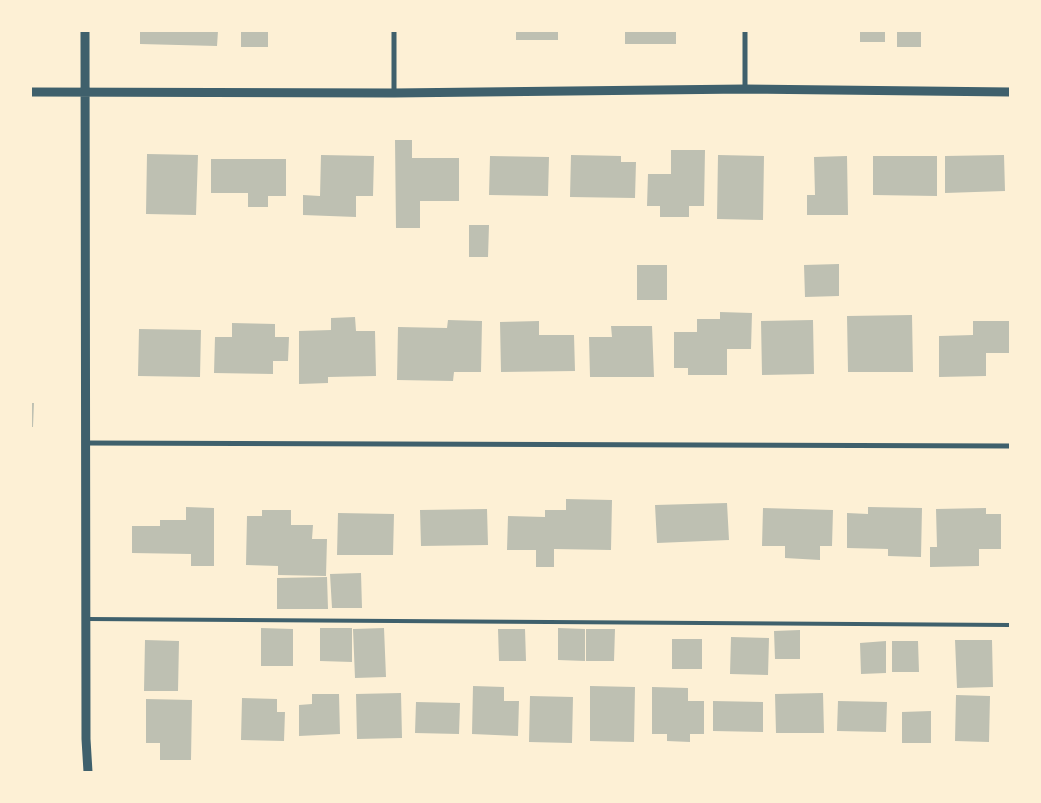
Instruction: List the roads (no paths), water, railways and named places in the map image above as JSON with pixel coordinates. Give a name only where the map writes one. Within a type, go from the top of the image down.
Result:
[{"type":"street","points":[[85,31],[86,739],[88,772]]},
{"type":"street","points":[[394,31],[394,93]]},
{"type":"street","points":[[745,31],[745,89]]},
{"type":"street","points":[[31,92],[394,93],[745,89],[1010,92]]},
{"type":"street","points":[[85,444],[1010,446]]},
{"type":"lane","points":[[86,619],[1010,625]]}]
